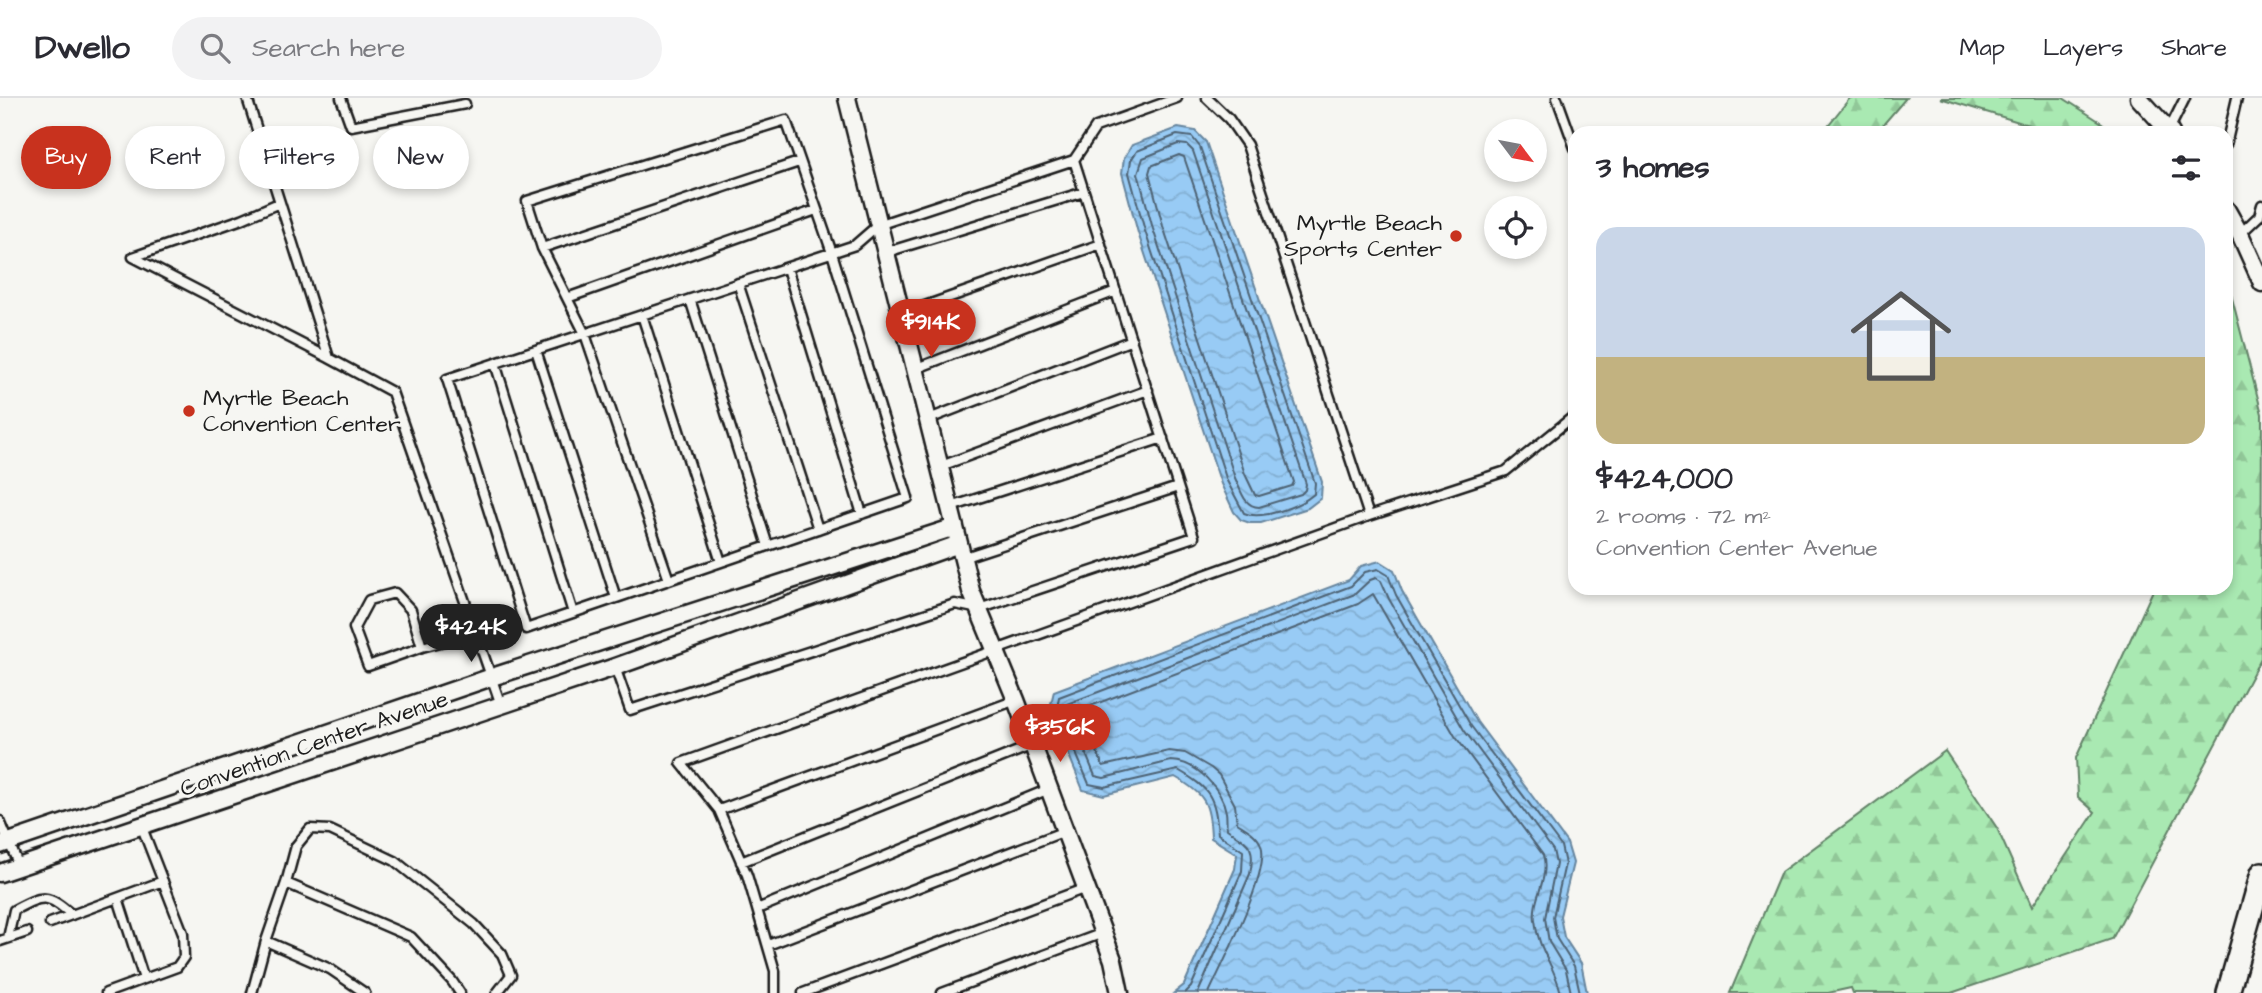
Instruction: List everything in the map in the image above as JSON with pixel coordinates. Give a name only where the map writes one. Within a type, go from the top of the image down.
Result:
[{"type":"main road","points":[[2228,993],[2262,873]]},
{"type":"street","points":[[847,98],[971,591],[1016,699],[1103,933],[1113,960],[1120,993]]},
{"type":"street","points":[[2139,98],[2165,126]]},
{"type":"street","points":[[2233,222],[2262,283]]},
{"type":"street","name":"Convention Center Avenue","points":[[4,843],[489,678],[955,527]]},
{"type":"street","name":"Convention Center Avenue","points":[[0,873],[960,551]]},
{"type":"lane","points":[[247,98],[329,358]]},
{"type":"lane","points":[[341,98],[351,126],[465,104]]},
{"type":"lane","points":[[669,580],[584,334],[542,248],[527,201],[786,120],[832,253],[908,498],[862,514],[526,629],[447,379],[536,350],[584,334],[642,315],[738,283],[787,268],[832,253],[855,245],[878,225],[1074,160],[1096,128],[1177,98]]},
{"type":"lane","points":[[1207,98],[1229,119],[1247,145],[1369,516]]},
{"type":"lane","points":[[1557,98],[1568,129]]},
{"type":"lane","points":[[2172,126],[2185,98]]},
{"type":"lane","points":[[2230,126],[2237,98]]},
{"type":"lane","points":[[615,667],[630,710],[954,604],[979,609],[1194,537],[1074,160]]},
{"type":"lane","points":[[542,248],[799,162]]},
{"type":"lane","points":[[887,252],[1084,192]]},
{"type":"lane","points":[[279,203],[134,257],[392,392],[500,705]]},
{"type":"lane","points":[[2240,234],[2259,216],[2262,205]]},
{"type":"lane","points":[[566,298],[816,210]]},
{"type":"lane","points":[[902,314],[1101,244]]},
{"type":"lane","points":[[787,268],[862,514]]},
{"type":"lane","points":[[738,283],[818,529]]},
{"type":"lane","points":[[915,369],[1116,291]]},
{"type":"lane","points":[[690,299],[768,546]]},
{"type":"lane","points":[[642,315],[721,562]]},
{"type":"lane","points":[[929,419],[1132,340]]},
{"type":"lane","points":[[536,350],[616,598]]},
{"type":"lane","points":[[495,363],[573,613]]},
{"type":"lane","points":[[941,466],[1147,390]]},
{"type":"lane","points":[[775,993],[775,971],[741,862],[719,810],[681,763],[1369,516],[1506,471],[1568,421]]},
{"type":"lane","points":[[951,507],[1163,438]]},
{"type":"lane","points":[[960,551],[1178,486]]},
{"type":"lane","points":[[422,647],[411,610],[395,593],[369,600],[355,628],[368,666],[474,633]]},
{"type":"lane","points":[[719,810],[1016,699]]},
{"type":"lane","points":[[741,862],[1033,745]]},
{"type":"lane","points":[[757,909],[1049,789]]},
{"type":"lane","points":[[0,821],[4,843],[19,866]]},
{"type":"lane","points":[[106,993],[177,967],[184,957],[183,933],[141,825]]},
{"type":"lane","points":[[254,992],[266,941],[296,846],[310,829],[330,831],[395,861],[474,924],[502,954],[511,975],[497,993]]},
{"type":"lane","points":[[768,945],[1065,831]]},
{"type":"lane","points":[[50,923],[163,881]]},
{"type":"lane","points":[[286,883],[411,937],[460,993]]},
{"type":"lane","points":[[803,993],[1086,888]]},
{"type":"lane","points":[[4,940],[14,910],[26,903],[43,897],[54,900],[72,915]]},
{"type":"lane","points":[[118,898],[144,979]]},
{"type":"lane","points":[[4,940],[27,932]]},
{"type":"lane","points":[[942,993],[1103,933]]},
{"type":"lane","points":[[266,941],[330,969],[365,993]]},
{"type":"green space","points":[[1850,98],[1906,98],[1882,126],[1828,126]]},
{"type":"green space","points":[[1940,98],[2063,98],[2105,126],[2032,126]]},
{"type":"green space","points":[[2233,302],[2262,414],[2261,658],[2112,939],[1951,993],[1853,993],[1851,988],[1828,993],[1730,993],[1781,872],[1945,751],[1997,828],[2032,907],[2095,812],[2078,797],[2076,758],[2151,595],[2233,595]]},
{"type":"water","points":[[1178,128],[1195,131],[1206,142],[1322,482],[1321,498],[1308,508],[1261,523],[1241,520],[1234,512],[1221,484],[1138,233],[1122,173],[1124,158],[1132,145]]},
{"type":"water","points":[[1380,561],[1394,570],[1402,591],[1477,722],[1567,843],[1573,863],[1560,916],[1564,937],[1581,963],[1587,993],[1174,993],[1184,985],[1235,869],[1237,854],[1211,838],[1209,816],[1204,801],[1193,789],[1175,777],[1104,795],[1083,790],[1050,708],[1054,691],[1349,580],[1361,566]]},
{"type":"place","name":"Myrtle Beach Sports Center","points":[[1456,236]]},
{"type":"place","name":"Myrtle Beach Convention Center","points":[[189,411]]}]
